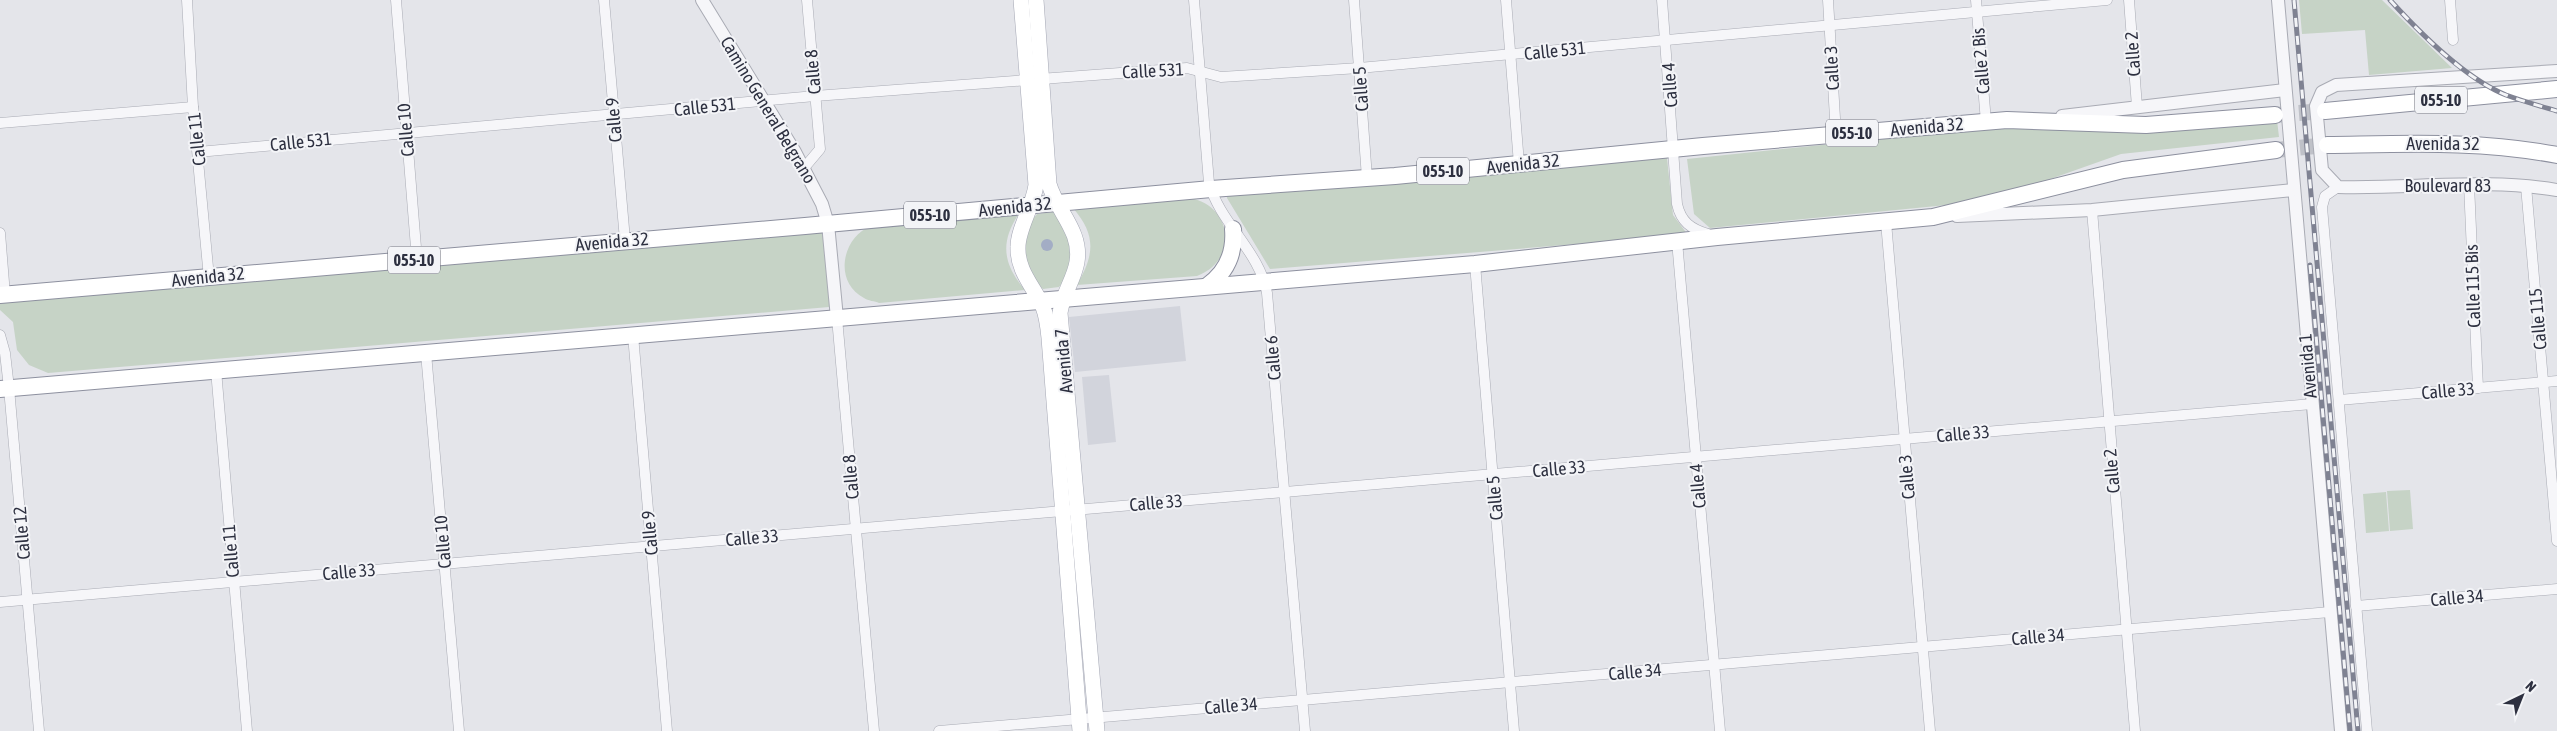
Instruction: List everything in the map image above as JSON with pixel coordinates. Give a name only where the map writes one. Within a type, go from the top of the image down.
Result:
[{"type":"highway","name":"055-10","points":[[2326,111],[2557,89]]},
{"type":"highway","name":"Avenida 32","points":[[3,295],[1211,189],[1367,178],[1986,122],[2031,120],[2137,125],[2275,115]]},
{"type":"highway","name":"Avenida 32","points":[[2327,145],[2471,143],[2514,147],[2557,155]]},
{"type":"highway","points":[[5,388],[1475,264],[1677,241],[1886,222],[1933,217],[2123,170],[2276,150]]},
{"type":"highway","points":[[1207,286],[1219,276],[1228,263],[1233,247],[1233,229]]},
{"type":"main road","name":"Avenida 7","points":[[1021,0],[1035,79],[1049,184],[1056,203],[1069,222],[1077,244],[1075,270],[1060,313],[1079,725]]},
{"type":"main road","name":"Avenida 7","points":[[1036,0],[1036,185],[1032,205],[1018,238],[1018,253],[1025,276],[1046,315],[1096,724]]},
{"type":"street","name":"Calle 11","points":[[187,0],[193,107],[209,278]]},
{"type":"street","name":"Calle 10","points":[[396,0],[417,260]]},
{"type":"street","name":"Calle 9","points":[[604,0],[625,240]]},
{"type":"street","name":"Camino General Belgrano","points":[[702,0],[804,168],[822,204],[828,224]]},
{"type":"street","name":"Calle 8","points":[[804,168],[820,149],[807,0]]},
{"type":"street","name":"Calle 6","points":[[1194,0],[1211,189],[1264,282],[1267,293],[1305,731]]},
{"type":"street","name":"Calle 5","points":[[1354,0],[1367,178]]},
{"type":"street","points":[[1506,0],[1519,164]]},
{"type":"street","name":"Calle 4","points":[[1662,0],[1680,213],[1691,228],[1717,237]]},
{"type":"street","name":"Calle 3","points":[[1828,0],[1836,135]]},
{"type":"street","name":"Calle 531","points":[[198,152],[406,132],[614,116],[815,96],[1187,68],[1221,77],[1359,68],[1830,24],[1977,5],[2107,0]]},
{"type":"street","name":"Calle 2","points":[[2129,0],[2137,107]]},
{"type":"street","name":"Avenida 1","points":[[2278,0],[2341,731]]},
{"type":"street","points":[[2450,0],[2453,40]]},
{"type":"street","name":"Calle 2 Bis","points":[[1977,5],[1986,122]]},
{"type":"street","points":[[2338,187],[2325,175],[2320,165],[2316,106],[2322,92],[2336,85],[2557,71]]},
{"type":"street","name":"Avenida 32","points":[[2031,120],[2285,90]]},
{"type":"street","points":[[0,123],[193,107]]},
{"type":"street","name":"Boulevard 83","points":[[2338,187],[2469,184],[2526,186],[2557,190]]},
{"type":"street","name":"Calle 115 Bis","points":[[2469,184],[2478,388]]},
{"type":"street","name":"Calle 115","points":[[2526,186],[2557,541]]},
{"type":"street","name":"Avenida 1","points":[[2338,187],[2325,196],[2322,207],[2367,731]]},
{"type":"street","points":[[1933,217],[2092,210],[2293,190]]},
{"type":"street","name":"Calle 2","points":[[2092,210],[2135,731]]},
{"type":"street","name":"Calle 3","points":[[1886,222],[1930,731]]},
{"type":"street","name":"Calle 8","points":[[828,224],[874,731]]},
{"type":"street","points":[[0,234],[3,295]]},
{"type":"street","name":"Calle 4","points":[[1677,241],[1720,731]]},
{"type":"street","name":"Calle 5","points":[[1475,264],[1514,731]]},
{"type":"street","name":"Calle 12","points":[[0,335],[5,353],[5,388],[28,600],[39,731]]},
{"type":"street","name":"Calle 9","points":[[633,335],[667,731]]},
{"type":"street","name":"Calle 10","points":[[426,353],[459,731]]},
{"type":"street","name":"Calle 11","points":[[216,370],[247,731]]},
{"type":"street","name":"Calle 33","points":[[2339,400],[2557,381]]},
{"type":"street","name":"Calle 33","points":[[0,602],[2312,404]]},
{"type":"street","name":"Calle 34","points":[[2356,606],[2557,589]]},
{"type":"street","name":"Calle 34","points":[[939,731],[1096,724],[1302,700],[2330,612]]},
{"type":"shaded area","points":[[1180,306],[1186,361],[1075,372],[1069,317]]},
{"type":"shaded area","points":[[1109,375],[1116,442],[1088,445],[1082,377]]},
{"type":"green space","points":[[2299,0],[2382,0],[2452,68],[2369,75],[2365,30],[2302,34]]},
{"type":"green space","points":[[2277,120],[2279,137],[2121,154],[1988,201],[1710,228],[1694,214],[1687,159],[2014,125]]},
{"type":"green space","points":[[1667,158],[1673,215],[1688,235],[1270,269],[1227,198],[1227,194]]},
{"type":"green space","points":[[1190,198],[1204,203],[1215,211],[1222,222],[1225,246],[1220,258],[1211,268],[1197,276],[1077,285],[1090,255],[1090,246],[1086,228],[1073,208]]},
{"type":"green space","points":[[1020,212],[1009,233],[1006,252],[1017,280],[1025,290],[879,303],[864,298],[854,291],[848,282],[845,260],[848,249],[861,232],[871,226]]},
{"type":"green space","points":[[1053,212],[1063,225],[1069,240],[1070,266],[1066,279],[1059,287],[1043,289],[1029,278],[1022,255],[1023,231],[1037,214]]},
{"type":"green space","points":[[823,229],[832,305],[829,307],[48,373],[29,365],[17,350],[13,322],[0,310],[0,301]]},
{"type":"green space","points":[[2410,490],[2413,529],[2390,531],[2387,491]]},
{"type":"green space","points":[[2386,492],[2389,531],[2366,533],[2363,494]]},
{"type":"water","points":[[1045,239],[1049,239],[1053,245],[1049,251],[1045,251],[1041,247],[1041,243]]},
{"type":"tunnel","points":[[2275,115],[2325,111]]},
{"type":"tunnel","points":[[2276,150],[2327,145]]},
{"type":"railway","points":[[2294,0],[2358,731]]},
{"type":"railway","points":[[2390,0],[2444,54],[2474,78],[2506,95],[2557,111]]},
{"type":"railway","points":[[2310,265],[2350,731]]}]
